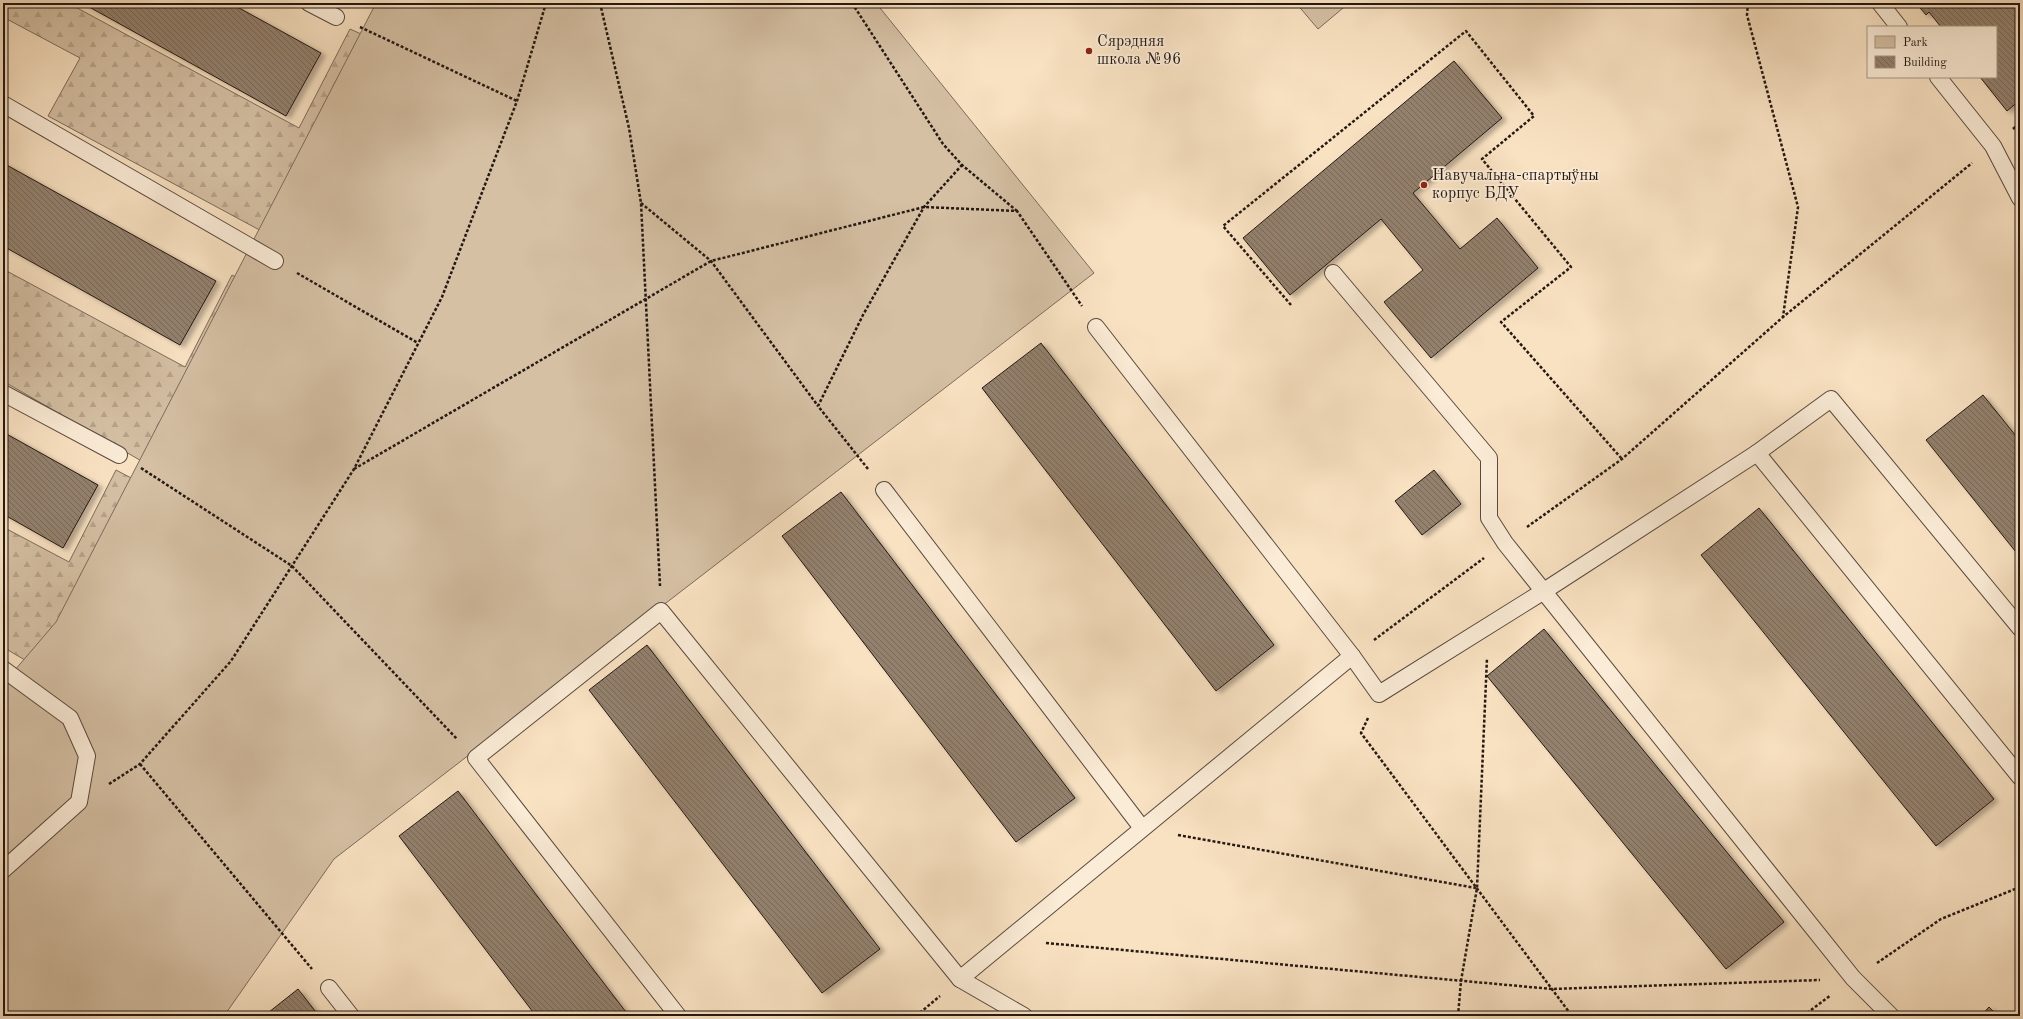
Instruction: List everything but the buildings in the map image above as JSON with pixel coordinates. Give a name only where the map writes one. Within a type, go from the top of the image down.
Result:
[{"type":"lane","points":[[309,3],[336,17]]},
{"type":"lane","points":[[1880,3],[1898,26]]},
{"type":"lane","points":[[1939,78],[1993,146],[2020,198]]},
{"type":"lane","points":[[3,104],[275,261]]},
{"type":"lane","points":[[1333,273],[1489,458],[1489,518],[1506,542],[1853,978],[1891,1016]]},
{"type":"lane","points":[[1096,327],[1352,656],[1379,694],[1544,591],[1757,453],[1831,399],[2020,628]]},
{"type":"lane","points":[[3,393],[119,455]]},
{"type":"lane","points":[[1757,453],[2020,776]]},
{"type":"lane","points":[[884,490],[1142,828]]},
{"type":"lane","points":[[678,1016],[476,758],[661,611],[960,979],[1024,1016]]},
{"type":"lane","points":[[960,979],[1352,656]]},
{"type":"lane","points":[[3,669],[70,718],[87,756],[79,802],[3,870]]},
{"type":"lane","points":[[328,988],[351,1016]]},
{"type":"path","points":[[79,802],[140,764],[231,661],[354,469],[442,297],[517,100],[546,3]]},
{"type":"path","points":[[600,3],[628,128],[641,203],[661,611]]},
{"type":"path","points":[[852,3],[943,144],[962,165],[1017,211],[1096,327]]},
{"type":"path","points":[[1748,3],[1747,15],[1798,207],[1782,317]]},
{"type":"path","points":[[336,17],[517,100]]},
{"type":"path","points":[[1291,305],[1223,226],[1466,31],[1534,116],[1482,160],[1571,267],[1501,322],[1622,459]]},
{"type":"path","points":[[1352,656],[1506,542],[1622,459],[1782,317],[2020,123]]},
{"type":"path","points":[[818,406],[863,315],[924,207],[962,165]]},
{"type":"path","points":[[641,203],[711,261],[818,406],[884,490]]},
{"type":"path","points":[[354,469],[711,261],[924,207],[1017,211]]},
{"type":"path","points":[[303,277],[418,343]]},
{"type":"path","points":[[119,455],[292,566],[476,758]]},
{"type":"path","points":[[1458,1016],[1461,981],[1477,888],[1489,625]]},
{"type":"path","points":[[1379,694],[1361,733],[1572,1016]]},
{"type":"path","points":[[140,764],[328,988]]},
{"type":"path","points":[[1142,828],[1477,888]]},
{"type":"path","points":[[1803,1016],[1853,978],[1941,919],[2020,887]]},
{"type":"path","points":[[1007,940],[1552,989],[1853,978]]},
{"type":"green space","points":[[3,3],[68,3],[299,128],[350,29],[502,98],[419,316],[48,116],[80,58],[3,17]]},
{"type":"green space","points":[[376,3],[876,3],[1094,273],[334,859],[224,1016],[3,1016],[3,684],[56,622]]},
{"type":"green space","points":[[1296,3],[1349,3],[1318,29]]},
{"type":"green space","points":[[3,269],[185,367],[232,275],[397,362],[292,548],[3,381]]},
{"type":"green space","points":[[116,470],[281,557],[149,734],[3,647],[3,527],[69,562]]},
{"type":"place","name":"Сярэдняя школа №96","points":[[1089,51]]},
{"type":"place","name":"Навучальна-спартыўны корпус БДУ","points":[[1424,185]]}]
